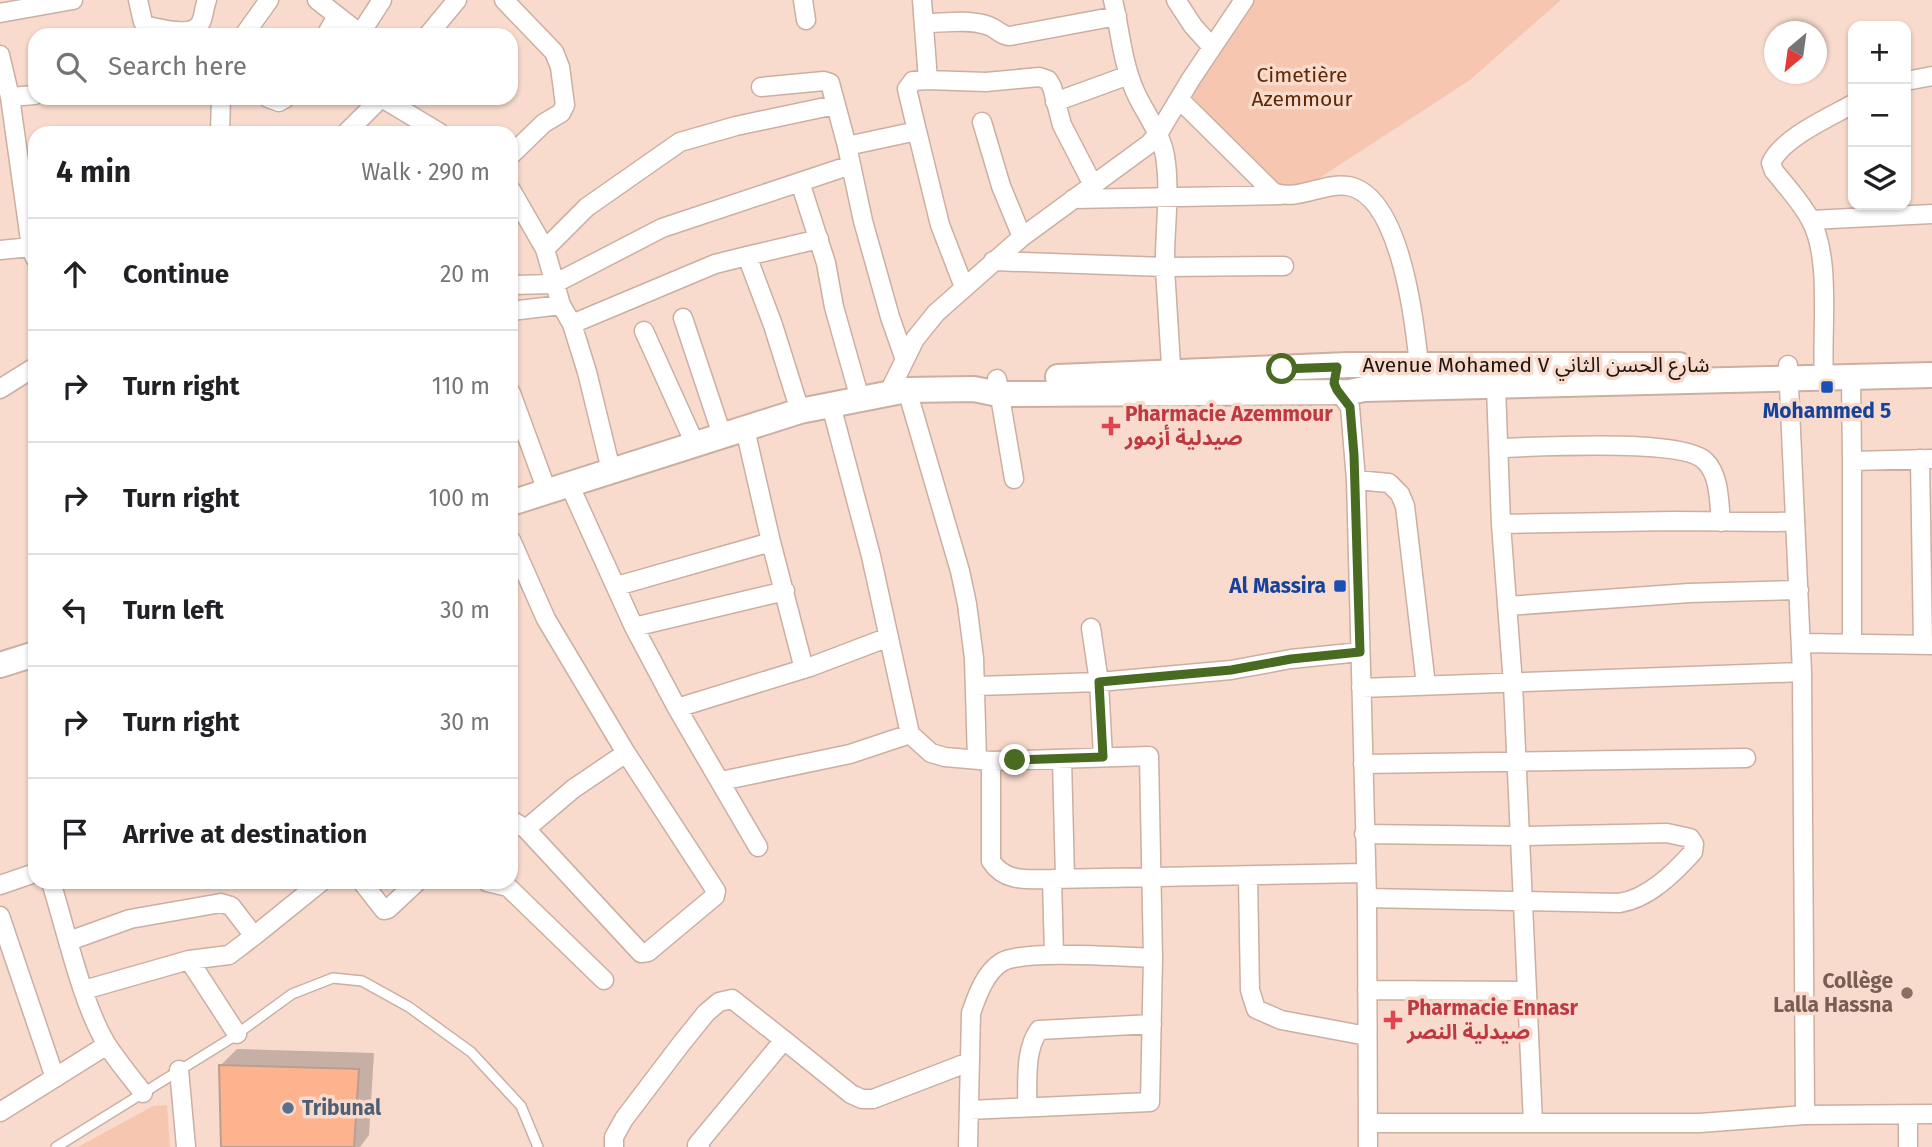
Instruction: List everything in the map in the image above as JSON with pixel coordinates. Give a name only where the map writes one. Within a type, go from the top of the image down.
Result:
[{"type":"main road","name":"Avenue Mohamed V شارع الحسن الثاني","points":[[1350,384],[1419,366],[1823,371],[1932,361]]},
{"type":"main road","name":"Avenue Mohamed V شارع الحسن الثاني","points":[[518,501],[800,411],[898,391],[1172,382],[1496,387],[1788,371]]},
{"type":"main road","name":"Avenue Mohamed V شارع الحسن الثاني","points":[[1823,371],[1851,377],[1932,375]]},
{"type":"main road","points":[[0,665],[28,656]]},
{"type":"street","points":[[0,13],[73,0]]},
{"type":"street","points":[[138,0],[147,26],[164,28]]},
{"type":"street","points":[[197,28],[202,22],[206,0]]},
{"type":"street","points":[[249,28],[269,0]]},
{"type":"street","points":[[317,0],[353,28]]},
{"type":"street","points":[[365,28],[382,0]]},
{"type":"street","points":[[434,28],[457,0]]},
{"type":"street","points":[[504,0],[554,52],[560,67],[565,105],[561,113],[544,123],[518,148]]},
{"type":"street","points":[[803,0],[806,20]]},
{"type":"street","points":[[922,0],[928,80]]},
{"type":"street","points":[[1175,0],[1212,47]]},
{"type":"street","points":[[1244,0],[1158,134],[1138,154],[1022,237],[936,313],[904,357],[898,391],[960,571],[967,604],[984,760],[990,861],[997,871],[1008,877],[1059,879],[1365,873]]},
{"type":"street","points":[[925,23],[982,24],[1010,36],[1115,8],[1121,47],[1129,75],[1143,110],[1158,134],[1166,159],[1168,198],[1165,267],[1172,382]]},
{"type":"street","points":[[330,28],[337,16]]},
{"type":"street","points":[[1,61],[10,97],[28,219]]},
{"type":"street","points":[[1055,102],[1129,75]]},
{"type":"street","points":[[1911,80],[1932,76]]},
{"type":"street","points":[[964,287],[940,225],[906,89],[913,81],[986,82],[1045,78],[1050,82],[1068,138],[1093,185]]},
{"type":"street","points":[[761,87],[827,81],[831,86],[863,221],[904,357]]},
{"type":"street","points":[[10,97],[28,96]]},
{"type":"street","points":[[1179,99],[1269,188],[1281,195]]},
{"type":"street","points":[[220,126],[221,105]]},
{"type":"street","points":[[353,126],[375,105]]},
{"type":"street","points":[[394,105],[428,126]]},
{"type":"street","points":[[545,249],[587,207],[680,142],[736,126],[835,105]]},
{"type":"street","points":[[1823,371],[1823,279],[1819,247],[1811,220],[1774,171],[1771,163],[1788,143],[1848,107]]},
{"type":"street","points":[[982,122],[1001,186],[1022,237]]},
{"type":"street","points":[[847,146],[917,131]]},
{"type":"street","points":[[518,285],[554,284],[662,228],[851,165]]},
{"type":"street","points":[[800,183],[826,262],[834,307],[860,400]]},
{"type":"street","points":[[1073,199],[1281,195],[1349,186],[1362,193],[1374,205],[1390,230],[1406,276],[1416,329],[1419,366]]},
{"type":"street","points":[[518,202],[545,249],[561,305],[572,324],[587,372],[611,470]]},
{"type":"street","points":[[1811,220],[1932,214]]},
{"type":"street","points":[[572,324],[715,264],[819,240]]},
{"type":"street","points":[[0,250],[28,253]]},
{"type":"street","points":[[747,256],[773,325],[800,411]]},
{"type":"street","points":[[993,261],[1165,267],[1284,267]]},
{"type":"street","points":[[518,310],[561,305]]},
{"type":"street","points":[[683,318],[733,432],[771,542],[804,669]]},
{"type":"street","points":[[644,331],[695,444]]},
{"type":"street","points":[[1788,371],[1802,672],[1805,1115]]},
{"type":"street","points":[[0,389],[28,373]]},
{"type":"street","points":[[1851,377],[1852,643]]},
{"type":"street","points":[[1350,384],[1356,480],[1367,898],[1368,1147]]},
{"type":"street","points":[[998,387],[1014,479]]},
{"type":"street","points":[[1496,387],[1521,836],[1533,1123]]},
{"type":"street","points":[[831,405],[871,556],[909,734],[931,753],[945,757],[984,760],[1149,756],[1153,958],[1150,1102],[969,1110]]},
{"type":"street","points":[[518,407],[558,488],[617,586],[634,627],[677,708],[758,846]]},
{"type":"street","points":[[1499,448],[1624,446],[1690,452],[1704,459],[1711,469],[1721,522]]},
{"type":"street","points":[[1801,643],[1928,645],[1926,459],[1852,461]]},
{"type":"street","points":[[1356,480],[1389,483],[1400,494],[1405,506],[1426,685]]},
{"type":"street","points":[[1502,524],[1795,523]]},
{"type":"street","points":[[617,586],[771,542]]},
{"type":"street","points":[[518,556],[546,619],[626,753],[716,894],[648,952],[638,952],[519,824],[626,753]]},
{"type":"street","points":[[1508,606],[1689,593],[1799,590]]},
{"type":"street","points":[[634,627],[785,591]]},
{"type":"street","points":[[1091,628],[1099,682],[1103,757]]},
{"type":"street","points":[[677,708],[804,669],[889,637]]},
{"type":"street","points":[[976,686],[1099,682],[1231,670],[1291,659],[1360,652]]},
{"type":"street","points":[[1361,688],[1802,672]]},
{"type":"street","points":[[721,781],[850,754],[909,734]]},
{"type":"street","points":[[1363,764],[1746,758]]},
{"type":"street","points":[[1054,955],[1062,759]]},
{"type":"street","points":[[1364,834],[1521,836],[1667,833],[1690,838],[1694,844],[1693,852],[1682,864],[1647,892],[1631,901],[1619,903],[1367,898]]},
{"type":"street","points":[[0,885],[28,875]]},
{"type":"street","points":[[1248,877],[1250,990],[1256,1009],[1281,1020],[1367,1036]]},
{"type":"street","points":[[53,889],[84,990],[107,1045],[143,1093]]},
{"type":"street","points":[[84,990],[189,960],[229,955],[312,889]]},
{"type":"street","points":[[367,889],[385,910],[409,889]]},
{"type":"street","points":[[510,889],[604,980]]},
{"type":"street","points":[[69,941],[130,919],[220,903],[236,911],[254,936]]},
{"type":"street","points":[[0,916],[55,1079]]},
{"type":"street","points":[[968,1147],[971,1013],[978,993],[990,974],[1001,963],[1014,959],[1054,955],[1153,958]]},
{"type":"street","points":[[189,960],[237,1034]]},
{"type":"street","points":[[1367,990],[1527,991]]},
{"type":"street","points":[[614,1147],[614,1137],[624,1119],[706,1013],[726,999],[740,1004],[862,1100],[873,1100],[969,1062]]},
{"type":"street","points":[[1027,1107],[1029,1055],[1039,1030],[1152,1024]]},
{"type":"street","points":[[697,1146],[784,1040]]},
{"type":"street","points":[[0,1111],[107,1045]]},
{"type":"street","points":[[179,1070],[186,1147]]},
{"type":"street","points":[[1368,1124],[1700,1123],[1805,1115],[1932,1114]]},
{"type":"street","points":[[1908,1115],[1908,1147]]},
{"type":"lane","points":[[56,1147],[237,1034],[292,993],[332,978],[362,981],[409,1007],[471,1052],[521,1106],[538,1147]]},
{"type":"green space","name":"Cimetière Azemmour","points":[[1246,0],[1561,0],[1470,80],[1304,188],[1278,189],[1185,89]]},
{"type":"green space","points":[[167,1105],[170,1147],[78,1147],[153,1106]]},
{"type":"building","name":"Tribunal","points":[[219,1065],[359,1069],[354,1147],[221,1147]]},
{"type":"place","name":"Mohammed 5","points":[[1827,387]]},
{"type":"place","name":"Pharmacie Azemmour صيدلية أزمور","points":[[1111,426]]},
{"type":"place","name":"Al Massira","points":[[1340,586]]},
{"type":"place","name":"Collège Lalla Hassna","points":[[1907,993]]},
{"type":"place","name":"Pharmacie Ennasr صيدلية النصر","points":[[1393,1020]]},
{"type":"place","name":"Tribunal","points":[[288,1108]]},
{"type":"route","points":[[1015,760],[1103,757],[1099,682],[1231,670],[1291,659],[1360,652],[1356,480],[1350,407],[1334,383],[1337,367],[1282,369]]}]
